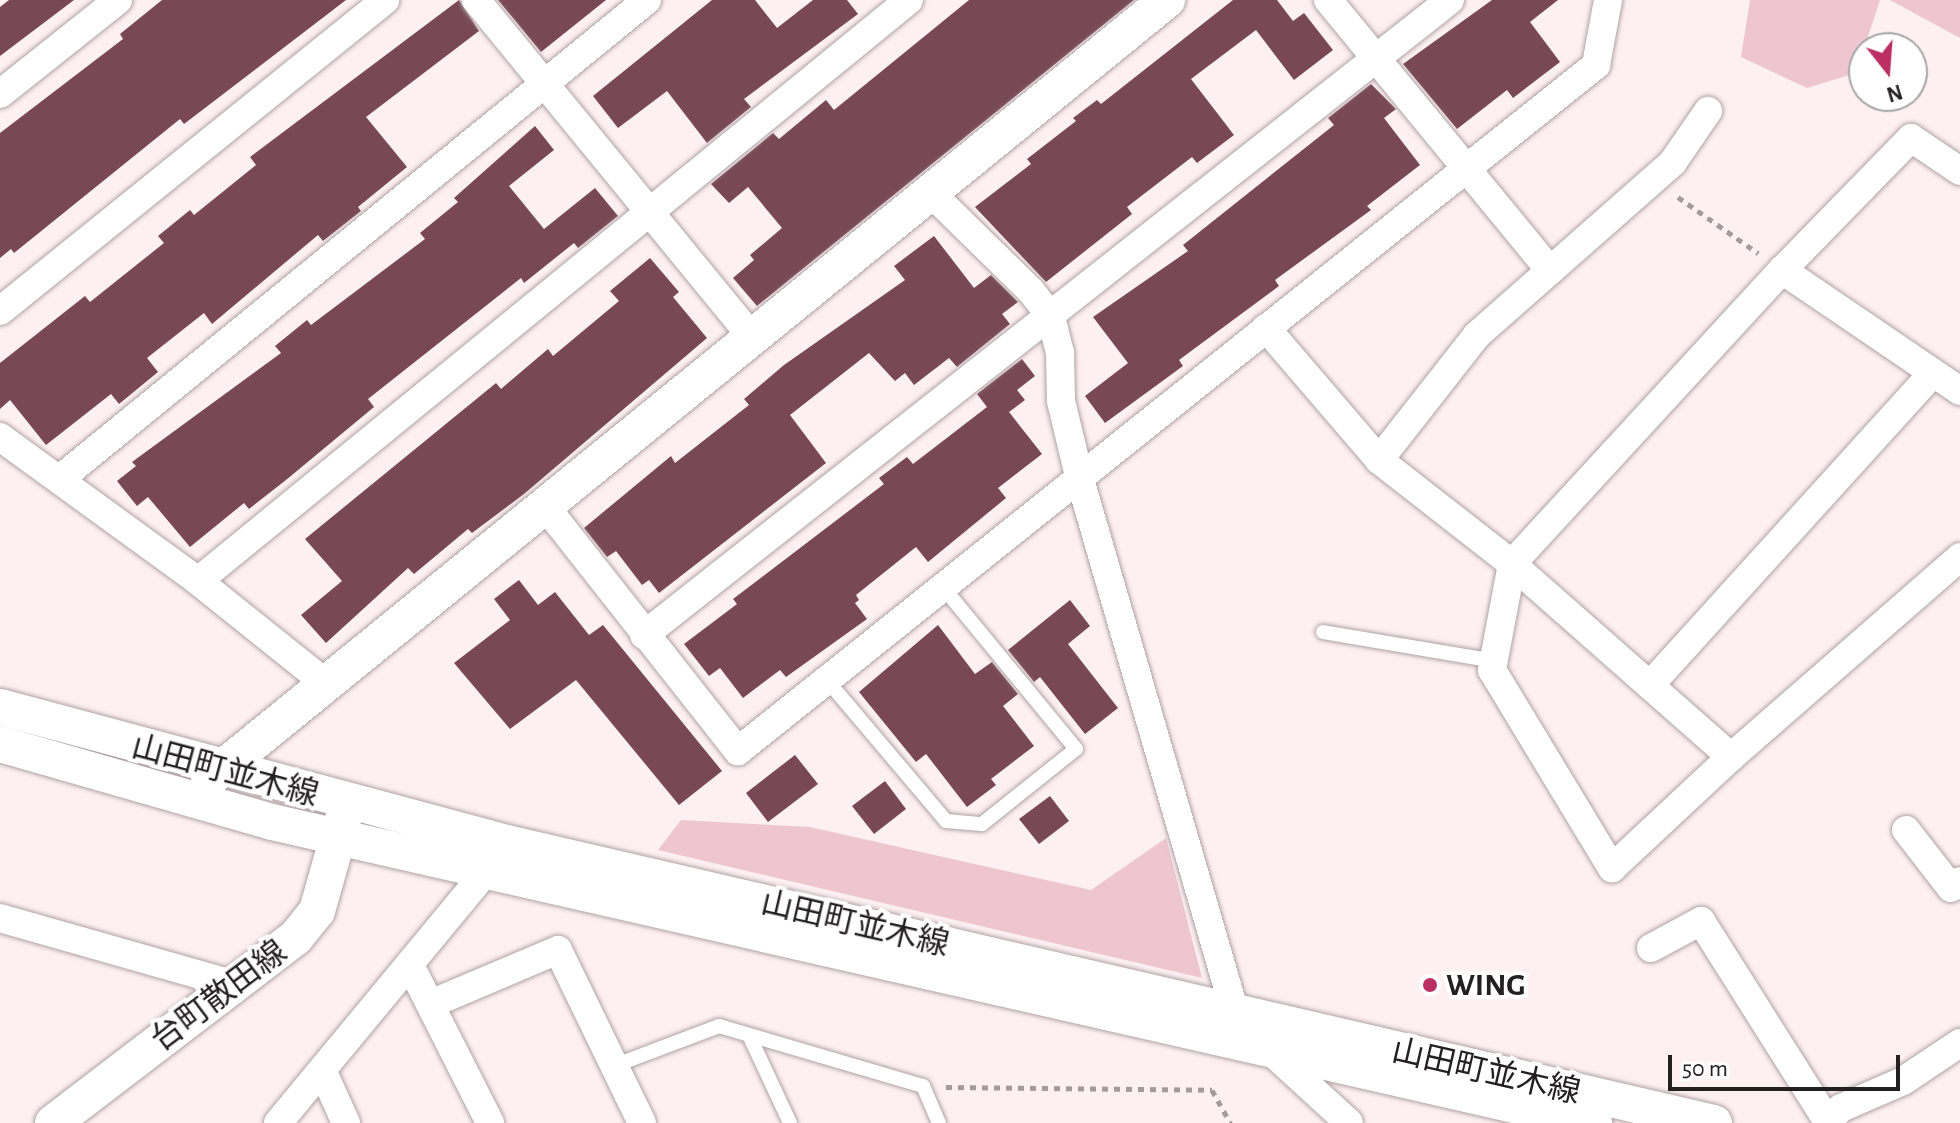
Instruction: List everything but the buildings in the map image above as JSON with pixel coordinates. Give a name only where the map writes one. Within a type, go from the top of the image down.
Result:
[{"type":"street","points":[[0,94],[118,0]]},
{"type":"street","points":[[0,311],[385,0]]},
{"type":"street","points":[[476,0],[752,337]]},
{"type":"street","points":[[61,478],[647,0]]},
{"type":"street","points":[[198,581],[909,0]]},
{"type":"street","points":[[185,799],[1167,0]]},
{"type":"street","points":[[1328,0],[1464,170],[1550,270]]},
{"type":"street","points":[[644,635],[1450,0]]},
{"type":"street","points":[[545,506],[738,751],[1596,65],[1608,0]]},
{"type":"street","points":[[1379,460],[1477,335],[1673,162],[1708,111]]},
{"type":"street","points":[[1960,171],[1911,138],[1782,270],[1512,564],[1492,670],[1612,868],[1731,757],[1960,557]]},
{"type":"street","points":[[930,192],[1031,291],[1051,317],[1060,352],[1061,401],[1079,476],[1234,1009],[1264,1045],[1349,1123]]},
{"type":"street","points":[[1782,270],[1960,391]]},
{"type":"street","points":[[1266,328],[1379,460],[1512,564],[1731,757]]},
{"type":"street","points":[[1650,685],[1933,373]]},
{"type":"street","points":[[0,437],[61,478],[198,581],[328,685]]},
{"type":"street","name":"山田町並木線","points":[[0,707],[220,770],[343,820]]},
{"type":"street","name":"山田町並木線","points":[[0,744],[185,799],[343,820],[896,949],[1264,1045],[1594,1123]]},
{"type":"street","name":"台町散田線","points":[[53,1123],[296,937],[317,911],[343,820]]},
{"type":"street","points":[[1906,830],[1951,888],[1960,881]]},
{"type":"street","points":[[278,1123],[498,858]]},
{"type":"street","points":[[0,941],[11,921],[231,984]]},
{"type":"street","points":[[1651,948],[1701,921],[1827,1122],[1841,1108],[1903,1081],[1960,1043]]},
{"type":"street","name":"山田町並木線","points":[[896,949],[1234,1009],[1332,1037],[1714,1123]]},
{"type":"street","points":[[433,1003],[558,950],[642,1123]]},
{"type":"street","points":[[410,965],[433,1003],[490,1123]]},
{"type":"street","points":[[323,1072],[346,1123]]},
{"type":"lane","points":[[826,679],[946,821],[982,824],[1076,749],[942,586]]},
{"type":"lane","points":[[1323,632],[1494,661]]},
{"type":"lane","points":[[616,1065],[719,1026],[923,1086],[939,1123]]},
{"type":"lane","points":[[749,1035],[790,1123]]},
{"type":"path","points":[[1653,180],[1782,270]]},
{"type":"path","points":[[923,1086],[1212,1090],[1230,1123]]},
{"type":"shaded area","points":[[1750,0],[1880,0],[1869,32],[1848,32],[1848,75],[1807,88],[1741,57]]},
{"type":"shaded area","points":[[1890,0],[1960,0],[1960,38]]},
{"type":"shaded area","points":[[681,820],[810,827],[1091,890],[1166,838],[1202,978],[658,850]]},
{"type":"place","name":"WING","points":[[1430,985]]}]
